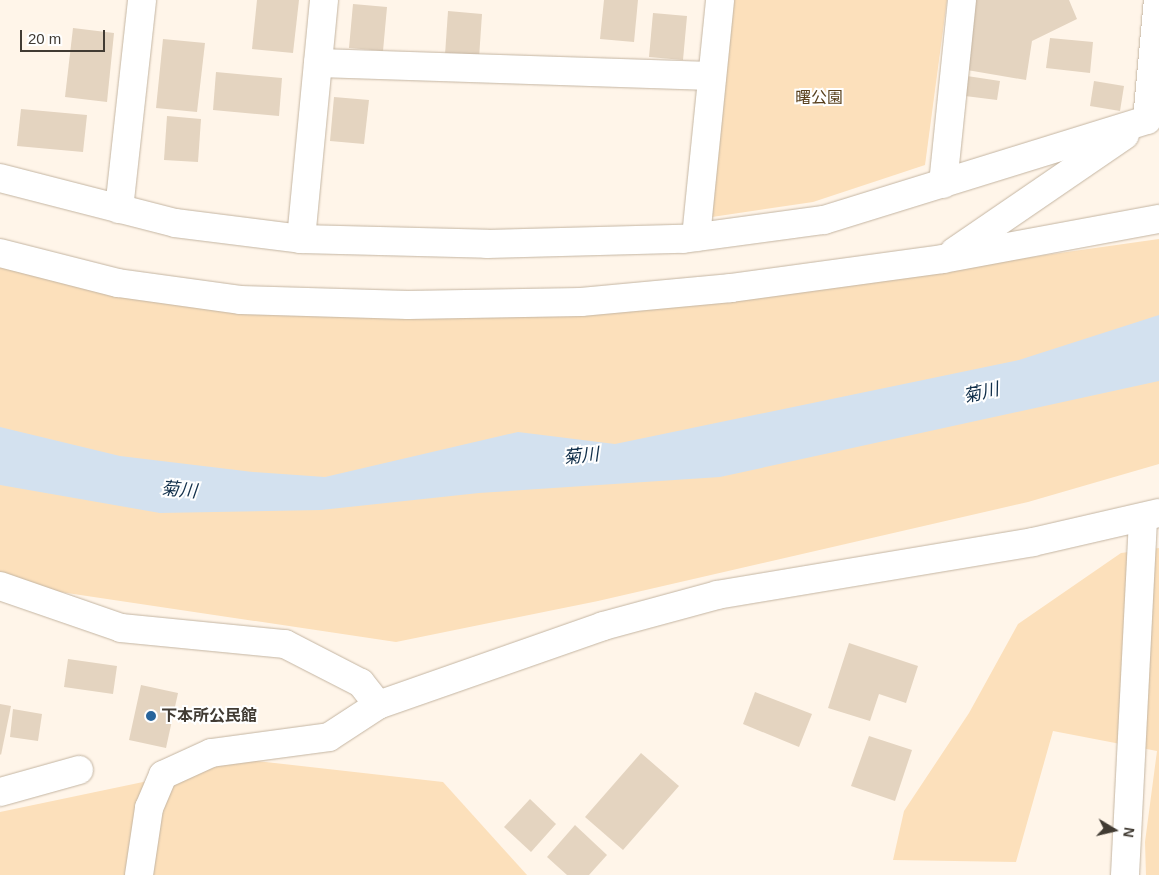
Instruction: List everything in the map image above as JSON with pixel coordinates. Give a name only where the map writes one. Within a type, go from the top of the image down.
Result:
[{"type":"street","points":[[119,209],[142,0]]},
{"type":"street","points":[[301,240],[324,0]]},
{"type":"street","points":[[696,237],[720,0]]},
{"type":"street","points":[[943,184],[962,0]]},
{"type":"street","points":[[1147,120],[1158,0]]},
{"type":"street","points":[[318,63],[712,76]]},
{"type":"street","points":[[0,178],[175,223],[301,240],[487,244],[696,237],[824,220],[1147,120]]},
{"type":"street","points":[[942,259],[1147,120]]},
{"type":"street","points":[[0,253],[118,283],[240,300],[408,305],[600,300],[731,288],[942,259],[1159,219]]},
{"type":"street","points":[[139,875],[149,808],[163,775],[211,754],[329,737],[378,705],[603,626],[718,595],[1033,542],[1151,516],[1125,875]]},
{"type":"street","points":[[0,586],[121,628],[285,644],[361,682],[378,705]]},
{"type":"street","points":[[0,792],[79,770]]},
{"type":"green space","name":"曙公園","points":[[730,0],[947,0],[925,165],[813,202],[712,217]]},
{"type":"green space","points":[[1159,239],[1159,464],[1028,502],[598,601],[396,642],[0,583],[0,267],[240,300],[882,278]]},
{"type":"green space","points":[[1159,548],[1159,875],[1146,875],[1145,842],[1157,751],[1053,731],[1016,862],[893,860],[904,811],[969,713],[1018,624],[1121,553]]},
{"type":"green space","points":[[248,760],[443,782],[527,875],[0,875],[0,812]]},
{"type":"water","name":"菊川","points":[[1159,315],[1159,381],[720,477],[479,493],[321,510],[160,513],[0,485],[0,427],[120,456],[253,472],[325,477],[518,432],[615,444],[1019,360]]},
{"type":"building","points":[[257,0],[299,0],[293,53],[252,49]]},
{"type":"building","points":[[604,0],[638,0],[634,42],[600,39]]},
{"type":"building","points":[[975,0],[1069,0],[1077,19],[1032,41],[1026,80],[967,70]]},
{"type":"building","points":[[353,4],[387,7],[383,51],[349,48]]},
{"type":"building","points":[[448,11],[482,14],[479,58],[445,55]]},
{"type":"building","points":[[653,13],[687,16],[683,60],[649,57]]},
{"type":"building","points":[[73,28],[114,33],[107,102],[65,97]]},
{"type":"building","points":[[1050,38],[1093,42],[1090,73],[1046,68]]},
{"type":"building","points":[[163,39],[205,43],[197,112],[156,108]]},
{"type":"building","points":[[216,72],[282,78],[279,116],[213,110]]},
{"type":"building","points":[[967,76],[1000,81],[997,100],[965,96]]},
{"type":"building","points":[[1094,81],[1124,86],[1120,111],[1090,106]]},
{"type":"building","points":[[334,97],[369,100],[364,144],[330,141]]},
{"type":"building","points":[[21,109],[87,115],[83,152],[17,146]]},
{"type":"building","points":[[167,116],[201,119],[198,162],[164,160]]},
{"type":"building","points":[[849,643],[918,666],[906,703],[879,694],[870,721],[828,708]]},
{"type":"building","points":[[68,659],[117,666],[113,694],[64,687]]},
{"type":"building","points":[[141,685],[178,693],[166,748],[129,740]]},
{"type":"building","points":[[755,692],[812,714],[799,747],[743,724]]},
{"type":"building","points":[[0,704],[11,706],[1,755],[0,754]]},
{"type":"building","points":[[13,709],[42,714],[38,741],[10,737]]},
{"type":"building","points":[[869,736],[912,750],[895,801],[851,786]]},
{"type":"building","points":[[641,753],[679,786],[623,850],[585,817]]},
{"type":"building","points":[[530,799],[556,824],[531,852],[504,827]]},
{"type":"building","points":[[575,825],[607,855],[589,875],[567,875],[547,857]]},
{"type":"place","name":"下本所公民館","points":[[151,716]]}]
